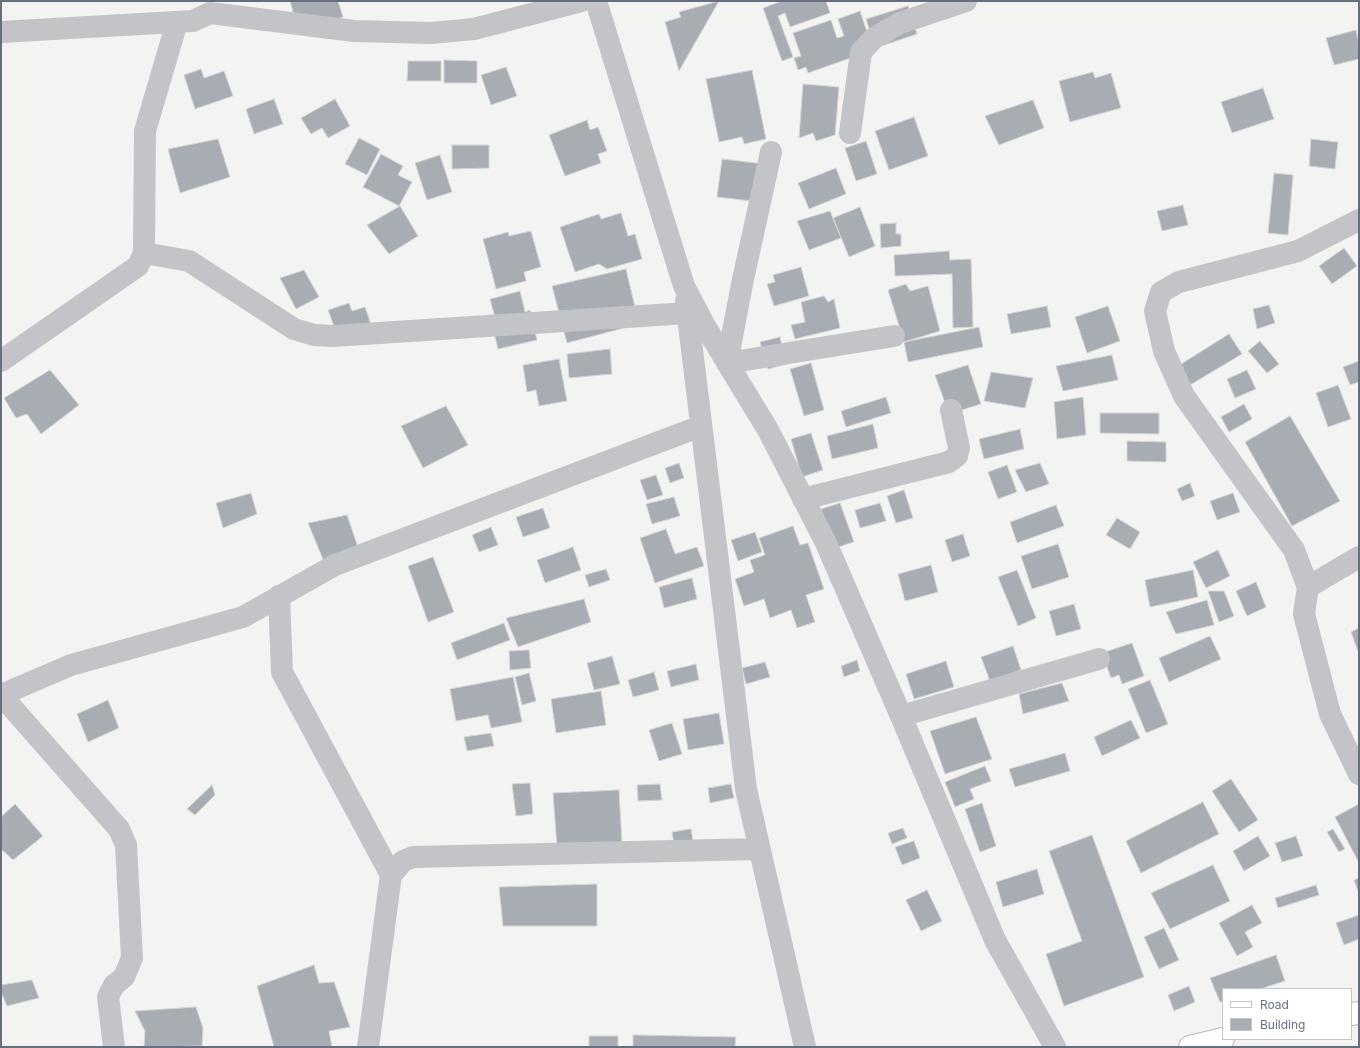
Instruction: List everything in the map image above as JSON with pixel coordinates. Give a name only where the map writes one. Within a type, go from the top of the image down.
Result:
[{"type":"main road","points":[[1190,1047],[1222,1039]]},
{"type":"street","points":[[1,32],[193,21],[213,7],[354,31],[431,33],[474,29],[581,1]]},
{"type":"street","points":[[596,1],[684,286],[746,789],[805,1047]]},
{"type":"street","points":[[850,133],[861,52],[874,38],[900,23],[966,1]]},
{"type":"street","points":[[1,361],[138,266],[144,253],[145,130],[177,22]]},
{"type":"street","points":[[727,363],[742,284],[771,152]]},
{"type":"street","points":[[1359,220],[1298,251],[1179,282],[1160,292],[1155,311],[1164,351],[1184,396],[1294,550],[1308,586],[1304,614],[1328,706],[1359,774]]},
{"type":"street","points":[[144,253],[189,262],[294,329],[314,335],[374,333],[688,313]]},
{"type":"street","points":[[684,286],[727,363],[768,430],[826,543],[901,716],[995,940],[1055,1047]]},
{"type":"street","points":[[727,363],[894,336]]},
{"type":"street","points":[[803,499],[949,462],[957,456],[959,448],[951,410]]},
{"type":"street","points":[[114,1047],[108,997],[114,985],[124,977],[132,958],[126,846],[119,829],[1,695],[71,665],[243,617],[335,565],[701,426]]},
{"type":"street","points":[[1308,586],[1359,557]]},
{"type":"street","points":[[279,596],[282,672],[391,875]]},
{"type":"street","points":[[901,716],[1099,659]]},
{"type":"street","points":[[368,1047],[391,875],[403,861],[413,857],[759,848]]},
{"type":"building","points":[[290,1],[338,1],[343,17],[306,28],[295,19]]},
{"type":"building","points":[[719,1],[679,71],[665,22],[681,17],[679,12]]},
{"type":"building","points":[[782,1],[826,1],[830,13],[790,27],[785,13],[778,16],[793,57],[782,61],[763,8]]},
{"type":"building","points":[[908,6],[917,34],[875,48],[866,19]]},
{"type":"building","points":[[860,11],[873,50],[808,73],[806,67],[798,70],[794,58],[801,56],[793,33],[831,20],[837,38],[844,36],[838,19]]},
{"type":"building","points":[[1356,30],[1359,43],[1359,59],[1334,65],[1326,38]]},
{"type":"building","points":[[444,60],[477,61],[477,83],[444,83]]},
{"type":"building","points":[[408,61],[441,61],[441,81],[407,81]]},
{"type":"building","points":[[506,67],[517,96],[491,105],[481,75]]},
{"type":"building","points":[[201,69],[204,78],[224,71],[233,96],[195,109],[184,75]]},
{"type":"building","points":[[752,70],[766,139],[744,144],[742,137],[719,142],[706,79]]},
{"type":"building","points":[[1093,72],[1095,78],[1111,73],[1121,108],[1070,122],[1059,81]]},
{"type":"building","points":[[803,84],[839,87],[835,135],[816,141],[813,133],[799,138]]},
{"type":"building","points":[[1263,88],[1274,119],[1232,133],[1221,102]]},
{"type":"building","points":[[274,99],[283,124],[254,134],[246,109]]},
{"type":"building","points":[[335,99],[350,126],[328,138],[322,128],[311,134],[301,118]]},
{"type":"building","points":[[1033,100],[1044,128],[999,145],[985,116]]},
{"type":"building","points":[[914,117],[928,156],[889,170],[875,131]]},
{"type":"building","points":[[587,120],[590,130],[598,127],[607,151],[598,154],[601,163],[565,176],[549,135]]},
{"type":"building","points":[[359,138],[380,149],[367,175],[345,164]]},
{"type":"building","points":[[218,139],[230,177],[180,193],[168,149]]},
{"type":"building","points":[[1311,139],[1338,142],[1335,169],[1309,166]]},
{"type":"building","points":[[866,141],[877,174],[856,181],[845,148]]},
{"type":"building","points":[[452,145],[489,145],[489,168],[452,169]]},
{"type":"building","points":[[381,154],[403,166],[398,175],[412,182],[399,206],[363,187]]},
{"type":"building","points":[[440,155],[452,192],[427,200],[415,163]]},
{"type":"building","points":[[722,159],[765,164],[760,202],[717,197]]},
{"type":"building","points":[[836,168],[846,194],[809,209],[798,183]]},
{"type":"building","points":[[1274,173],[1293,175],[1288,235],[1268,233]]},
{"type":"building","points":[[1183,205],[1188,225],[1162,231],[1157,211]]},
{"type":"building","points":[[400,206],[418,236],[389,254],[367,225]]},
{"type":"building","points":[[860,207],[875,246],[849,257],[833,218]]},
{"type":"building","points":[[830,211],[841,238],[809,250],[797,221]]},
{"type":"building","points":[[621,213],[628,236],[635,234],[642,259],[607,269],[599,264],[575,272],[560,227],[599,214],[601,219]]},
{"type":"building","points":[[896,223],[896,234],[901,234],[901,246],[881,248],[880,224]]},
{"type":"building","points":[[531,231],[541,267],[524,272],[526,281],[496,289],[483,239],[508,232],[509,236]]},
{"type":"building","points":[[1344,248],[1357,266],[1332,284],[1319,266]]},
{"type":"building","points":[[949,251],[950,260],[971,259],[973,327],[953,328],[952,274],[895,276],[894,255]]},
{"type":"building","points":[[801,267],[809,296],[774,306],[767,284],[775,282],[773,275]]},
{"type":"building","points":[[626,269],[639,324],[567,343],[552,286]]},
{"type":"building","points":[[304,270],[319,297],[296,309],[280,278]]},
{"type":"building","points":[[906,284],[910,291],[928,286],[940,331],[904,342],[888,290]]},
{"type":"building","points":[[520,291],[525,312],[530,310],[537,340],[498,349],[493,329],[496,321],[490,299]]},
{"type":"building","points":[[824,296],[828,302],[834,299],[840,328],[795,339],[791,325],[805,322],[801,302]]},
{"type":"building","points":[[349,303],[352,311],[365,307],[374,333],[341,345],[328,310]]},
{"type":"building","points":[[1269,305],[1275,323],[1257,329],[1253,309]]},
{"type":"building","points":[[1047,306],[1051,327],[1011,334],[1007,314]]},
{"type":"building","points":[[1108,306],[1120,341],[1087,353],[1075,317]]},
{"type":"building","points":[[979,327],[983,347],[908,362],[904,342]]},
{"type":"building","points":[[1229,334],[1242,354],[1190,385],[1178,366]]},
{"type":"building","points":[[780,337],[782,346],[797,361],[768,369],[760,342]]},
{"type":"building","points":[[1260,341],[1279,364],[1267,373],[1248,351]]},
{"type":"building","points":[[610,349],[612,374],[569,378],[567,354]]},
{"type":"building","points":[[1112,355],[1118,380],[1063,391],[1056,366]]},
{"type":"building","points":[[559,359],[567,401],[539,406],[536,390],[527,392],[523,365]]},
{"type":"building","points":[[1359,361],[1359,382],[1350,385],[1343,367]]},
{"type":"building","points":[[811,363],[824,410],[804,416],[790,369]]},
{"type":"building","points":[[968,365],[981,404],[949,414],[935,375]]},
{"type":"building","points":[[50,370],[79,405],[41,434],[27,414],[16,418],[4,398]]},
{"type":"building","points":[[1247,370],[1256,389],[1235,398],[1227,379]]},
{"type":"building","points":[[991,372],[1033,378],[1025,408],[984,401]]},
{"type":"building","points":[[1338,385],[1351,419],[1328,427],[1316,393]]},
{"type":"building","points":[[886,397],[891,413],[846,427],[841,411]]},
{"type":"building","points":[[1083,397],[1086,435],[1057,439],[1054,402]]},
{"type":"building","points":[[1244,404],[1252,419],[1229,432],[1221,417]]},
{"type":"building","points":[[446,406],[468,445],[423,468],[401,426]]},
{"type":"building","points":[[1100,413],[1159,413],[1159,434],[1100,433]]},
{"type":"building","points":[[1290,416],[1340,501],[1292,526],[1245,442]]},
{"type":"building","points":[[873,424],[878,448],[832,459],[827,436]]},
{"type":"building","points":[[1020,429],[1024,449],[984,459],[979,439]]},
{"type":"building","points":[[811,433],[823,470],[802,477],[791,439]]},
{"type":"building","points":[[1127,441],[1166,442],[1166,462],[1127,461]]},
{"type":"building","points":[[679,463],[684,478],[670,483],[665,468]]},
{"type":"building","points":[[1040,463],[1049,484],[1026,492],[1015,470]]},
{"type":"building","points":[[1007,465],[1017,492],[998,499],[988,472]]},
{"type":"building","points":[[656,475],[663,495],[647,500],[640,480]]},
{"type":"building","points":[[1190,483],[1195,496],[1182,501],[1177,489]]},
{"type":"building","points":[[904,490],[913,518],[896,523],[887,496]]},
{"type":"building","points":[[251,493],[257,514],[223,528],[216,503]]},
{"type":"building","points":[[1233,493],[1240,512],[1217,520],[1210,501]]},
{"type":"building","points":[[674,497],[680,516],[652,524],[646,504]]},
{"type":"building","points":[[840,503],[854,542],[835,548],[821,509]]},
{"type":"building","points":[[880,503],[886,521],[860,528],[855,510]]},
{"type":"building","points":[[1056,505],[1064,526],[1017,543],[1010,522]]},
{"type":"building","points":[[543,508],[550,528],[523,537],[516,517]]},
{"type":"building","points":[[347,515],[359,550],[327,569],[308,523]]},
{"type":"building","points":[[1117,518],[1140,532],[1130,549],[1106,535]]},
{"type":"building","points":[[793,526],[800,545],[808,543],[824,589],[806,595],[815,622],[797,628],[791,610],[770,618],[764,599],[744,606],[735,579],[754,572],[750,560],[765,555],[759,538]]},
{"type":"building","points":[[491,527],[498,545],[479,552],[472,535]]},
{"type":"building","points":[[666,529],[675,554],[697,547],[704,566],[655,583],[640,538]]},
{"type":"building","points":[[755,532],[762,552],[738,561],[731,540]]},
{"type":"building","points":[[963,534],[970,556],[952,562],[945,540]]},
{"type":"building","points":[[1058,544],[1069,577],[1032,589],[1021,556]]},
{"type":"building","points":[[573,547],[581,570],[545,583],[537,560]]},
{"type":"building","points":[[1218,550],[1230,576],[1206,588],[1193,562]]},
{"type":"building","points":[[433,557],[454,612],[428,622],[408,566]]},
{"type":"building","points":[[931,565],[938,592],[905,601],[898,574]]},
{"type":"building","points":[[606,569],[610,580],[589,587],[585,575]]},
{"type":"building","points":[[1017,570],[1036,618],[1018,626],[998,577]]},
{"type":"building","points":[[1193,570],[1198,597],[1150,607],[1145,580]]},
{"type":"building","points":[[692,578],[697,599],[664,608],[659,587]]},
{"type":"building","points":[[1256,582],[1266,607],[1247,616],[1236,591]]},
{"type":"building","points":[[1208,591],[1224,591],[1234,616],[1219,622]]},
{"type":"building","points":[[584,599],[591,622],[518,647],[506,618]]},
{"type":"building","points":[[1207,600],[1214,625],[1176,634],[1166,612]]},
{"type":"building","points":[[1074,604],[1081,629],[1056,636],[1049,611]]},
{"type":"building","points":[[504,623],[510,640],[457,660],[451,643]]},
{"type":"building","points":[[1359,628],[1359,654],[1351,632]]},
{"type":"building","points":[[1210,636],[1221,659],[1169,682],[1159,658]]},
{"type":"building","points":[[1132,643],[1144,676],[1122,684],[1119,675],[1111,678],[1102,653]]},
{"type":"building","points":[[1013,646],[1021,670],[990,681],[981,657]]},
{"type":"building","points":[[529,650],[531,668],[510,670],[509,651]]},
{"type":"building","points":[[612,656],[620,684],[594,690],[587,663]]},
{"type":"building","points":[[857,660],[860,671],[844,677],[841,666]]},
{"type":"building","points":[[946,661],[954,687],[914,699],[906,674]]},
{"type":"building","points":[[765,662],[770,677],[746,684],[742,668]]},
{"type":"building","points":[[696,664],[699,680],[671,687],[667,671]]},
{"type":"building","points":[[654,672],[659,690],[633,697],[628,680]]},
{"type":"building","points":[[529,673],[536,701],[522,705],[515,677]]},
{"type":"building","points":[[513,677],[522,722],[491,728],[488,715],[456,721],[450,689]]},
{"type":"building","points":[[1150,680],[1168,724],[1146,733],[1128,689]]},
{"type":"building","points":[[1062,683],[1069,701],[1023,714],[1019,694]]},
{"type":"building","points":[[601,691],[606,725],[556,733],[551,699]]},
{"type":"building","points":[[108,700],[119,728],[88,742],[77,714]]},
{"type":"building","points":[[719,713],[724,744],[688,750],[683,719]]},
{"type":"building","points":[[976,717],[992,759],[945,774],[930,731]]},
{"type":"building","points":[[1131,720],[1140,738],[1102,756],[1094,737]]},
{"type":"building","points":[[672,723],[682,754],[659,761],[649,730]]},
{"type":"building","points":[[491,733],[494,746],[467,751],[464,737]]},
{"type":"building","points":[[1065,753],[1070,771],[1015,787],[1009,769]]},
{"type":"building","points":[[985,766],[991,781],[970,789],[974,799],[955,807],[945,782]]},
{"type":"building","points":[[1231,779],[1258,820],[1239,832],[1212,791]]},
{"type":"building","points":[[530,783],[533,814],[516,816],[512,784]]},
{"type":"building","points":[[660,784],[662,800],[638,801],[637,785]]},
{"type":"building","points":[[731,784],[734,798],[710,803],[708,788]]},
{"type":"building","points":[[212,785],[215,795],[195,815],[187,809]]},
{"type":"building","points":[[619,790],[622,844],[557,847],[553,793]]},
{"type":"building","points":[[1203,802],[1219,834],[1141,873],[1126,841]]},
{"type":"building","points":[[982,803],[996,846],[980,852],[965,809]]},
{"type":"building","points":[[15,804],[43,836],[13,860],[1,849],[1,817]]},
{"type":"building","points":[[1359,804],[1359,863],[1335,817]]},
{"type":"building","points":[[903,828],[907,838],[892,844],[888,833]]},
{"type":"building","points":[[691,829],[693,841],[674,844],[672,832]]},
{"type":"building","points":[[1333,829],[1345,849],[1339,852],[1327,832]]},
{"type":"building","points":[[1092,835],[1144,977],[1064,1006],[1046,954],[1082,941],[1049,851]]},
{"type":"building","points":[[1258,836],[1270,856],[1244,871],[1233,851]]},
{"type":"building","points":[[1296,836],[1303,856],[1282,862],[1275,843]]},
{"type":"building","points":[[914,841],[920,858],[902,865],[895,847]]},
{"type":"building","points":[[1213,865],[1230,901],[1170,929],[1151,893]]},
{"type":"building","points":[[1037,869],[1044,894],[1003,907],[996,882]]},
{"type":"building","points":[[1359,878],[1359,894],[1354,880]]},
{"type":"building","points":[[597,884],[597,926],[503,926],[499,887]]},
{"type":"building","points":[[1316,885],[1319,895],[1278,908],[1275,898]]},
{"type":"building","points":[[927,890],[942,921],[921,931],[906,900]]},
{"type":"building","points":[[1252,905],[1262,923],[1245,932],[1253,947],[1237,956],[1219,923]]},
{"type":"building","points":[[1359,915],[1359,939],[1344,945],[1336,923]]},
{"type":"building","points":[[1164,928],[1179,960],[1159,969],[1144,937]]},
{"type":"building","points":[[1276,955],[1285,981],[1263,988],[1222,988],[1222,1001],[1220,1002],[1210,978]]},
{"type":"building","points":[[314,965],[319,983],[334,982],[350,1027],[329,1031],[332,1047],[274,1047],[257,986]]},
{"type":"building","points":[[32,980],[39,998],[7,1006],[1,992],[1,985]]},
{"type":"building","points":[[1189,986],[1195,1002],[1174,1011],[1168,995]]},
{"type":"building","points":[[196,1007],[203,1028],[202,1046],[144,1047],[145,1031],[135,1011]]},
{"type":"building","points":[[633,1035],[736,1037],[735,1047],[633,1047]]},
{"type":"building","points":[[589,1036],[618,1036],[618,1047],[589,1047]]}]
